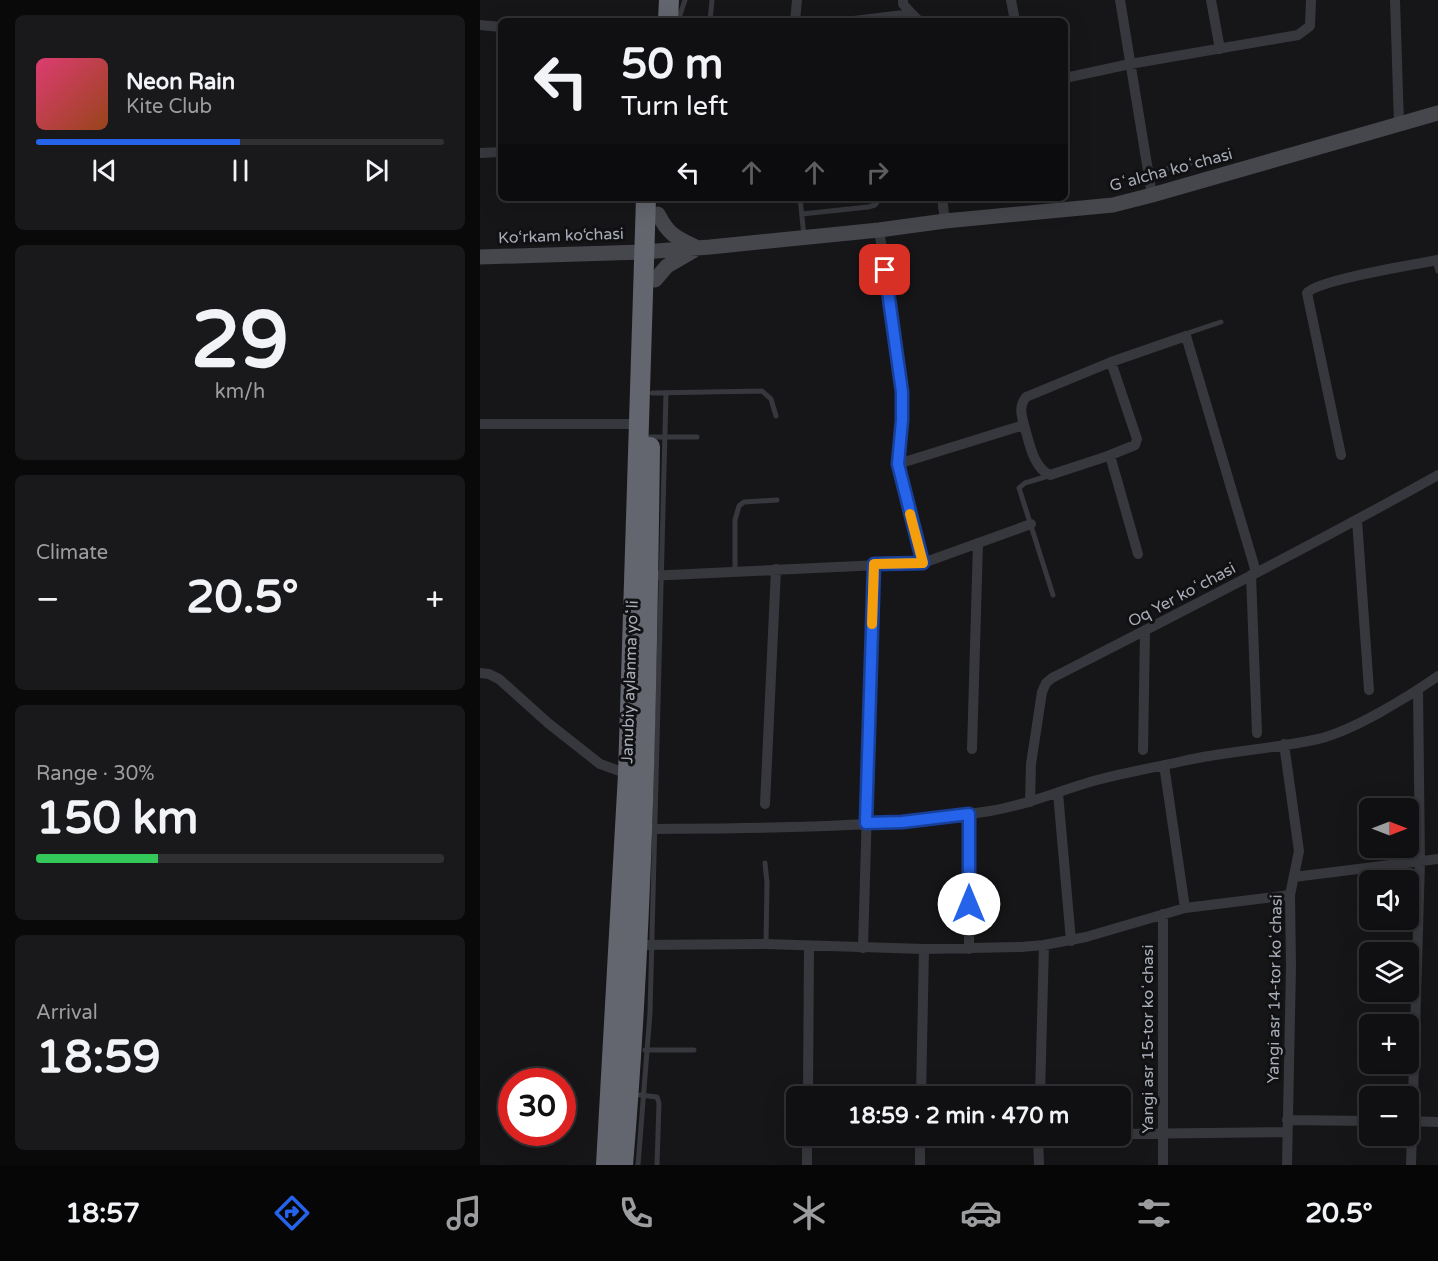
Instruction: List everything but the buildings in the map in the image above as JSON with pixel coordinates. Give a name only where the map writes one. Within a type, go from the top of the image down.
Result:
[{"type":"highway","points":[[656,18],[657,0]]},
{"type":"highway","points":[[668,18],[669,0]]},
{"type":"highway","name":"Janubiy aylanma yoʻli","points":[[606,1165],[628,774],[651,433],[650,251],[646,201]]},
{"type":"highway","name":"Janubiy aylanma yoʻli","points":[[623,1165],[636,1094],[644,946],[657,479],[651,433],[659,393],[655,280],[650,251],[658,206]]},
{"type":"street","points":[[795,18],[797,0]]},
{"type":"street","points":[[903,0],[903,4],[915,18]]},
{"type":"street","points":[[1011,0],[1014,18]]},
{"type":"street","points":[[1120,0],[1152,195]]},
{"type":"street","points":[[1211,0],[1220,49]]},
{"type":"street","points":[[1068,77],[1130,64],[1298,35],[1310,26],[1311,0]]},
{"type":"street","points":[[1395,0],[1399,124]]},
{"type":"street","points":[[480,25],[498,27]]},
{"type":"street","name":"Gʻalcha koʻchasi","points":[[650,251],[804,238],[945,221],[1113,205],[1438,113]]},
{"type":"street","points":[[480,153],[498,152]]},
{"type":"street","points":[[942,201],[945,221]]},
{"type":"street","points":[[658,206],[664,225],[673,236],[699,248]]},
{"type":"street","points":[[879,230],[902,392],[898,464],[923,563]]},
{"type":"street","points":[[655,280],[667,266],[699,248]]},
{"type":"street","name":"Ko‘rkam ko‘chasi","points":[[480,257],[650,251]]},
{"type":"street","points":[[1341,455],[1307,293],[1311,288],[1339,280],[1437,264]]},
{"type":"street","points":[[1111,362],[1137,439],[1135,445],[1050,475],[1042,472],[1038,466],[1024,425],[1021,407],[1026,397],[1111,362],[1184,335],[1188,337],[1253,573],[1257,733]]},
{"type":"street","points":[[480,424],[651,433]]},
{"type":"street","points":[[898,464],[1024,425]]},
{"type":"street","points":[[1108,456],[1111,459],[1138,554]]},
{"type":"street","name":"Oq Yer koʻchasi","points":[[1030,802],[1031,764],[1042,692],[1046,683],[1438,475]]},
{"type":"street","points":[[1357,520],[1369,690]]},
{"type":"street","points":[[655,575],[923,563],[1030,524]]},
{"type":"street","points":[[972,749],[978,543]]},
{"type":"street","points":[[863,948],[874,564]]},
{"type":"street","points":[[765,804],[776,569]]},
{"type":"street","points":[[1143,750],[1145,632]]},
{"type":"street","points":[[480,673],[499,679],[548,723],[600,764],[628,774]]},
{"type":"street","points":[[648,829],[902,822],[969,814],[1030,802],[1090,782],[1164,765],[1211,755],[1318,739],[1335,734],[1418,690],[1438,676]]},
{"type":"street","points":[[1411,1086],[1420,862],[1418,690]]},
{"type":"street","name":"Yangi asr 14-tor koʻchasi","points":[[1284,744],[1299,851],[1290,895],[1287,1165]]},
{"type":"street","points":[[1164,765],[1185,908]]},
{"type":"street","points":[[1059,793],[1071,940]]},
{"type":"street","points":[[969,814],[969,949]]},
{"type":"street","points":[[1294,878],[1438,859]]},
{"type":"street","points":[[644,946],[765,944],[969,949],[1044,945],[1071,940],[1185,908],[1290,895]]},
{"type":"street","name":"Yangi asr 15-tor koʻchasi","points":[[1163,914],[1163,1165]]},
{"type":"street","points":[[1040,1086],[1044,945]]},
{"type":"street","points":[[808,1086],[809,946]]},
{"type":"street","points":[[921,1086],[924,949]]},
{"type":"street","points":[[1287,1120],[1359,1121]]},
{"type":"street","points":[[1419,1121],[1438,1122]]},
{"type":"street","points":[[1131,1134],[1287,1132]]},
{"type":"street","points":[[807,1146],[807,1165]]},
{"type":"street","points":[[920,1146],[920,1165]]},
{"type":"street","points":[[1038,1146],[1039,1165]]},
{"type":"street","points":[[1411,1146],[1411,1165]]},
{"type":"lane","points":[[679,18],[685,0]]},
{"type":"lane","points":[[710,18],[712,0]]},
{"type":"lane","points":[[1149,174],[1217,156]]},
{"type":"lane","points":[[800,201],[804,238]]},
{"type":"lane","points":[[802,214],[868,207],[875,205],[878,201]]},
{"type":"lane","points":[[1184,335],[1221,321]]},
{"type":"lane","points":[[659,393],[762,391],[771,399],[776,416]]},
{"type":"lane","points":[[651,433],[697,437]]},
{"type":"lane","points":[[1050,475],[1020,486],[1020,495],[1053,595]]},
{"type":"lane","points":[[735,572],[735,520],[739,506],[744,502],[777,500]]},
{"type":"lane","points":[[765,863],[767,877],[765,944]]},
{"type":"lane","points":[[639,1050],[694,1050]]},
{"type":"lane","points":[[638,1165],[636,1094],[657,1097],[659,1103],[657,1165]]},
{"type":"slow traffic","points":[[872,624],[874,564],[923,563],[910,514]]},
{"type":"route","points":[[885,270],[902,392],[898,464],[923,563],[874,564],[866,823],[902,822],[969,814],[969,904]]}]
